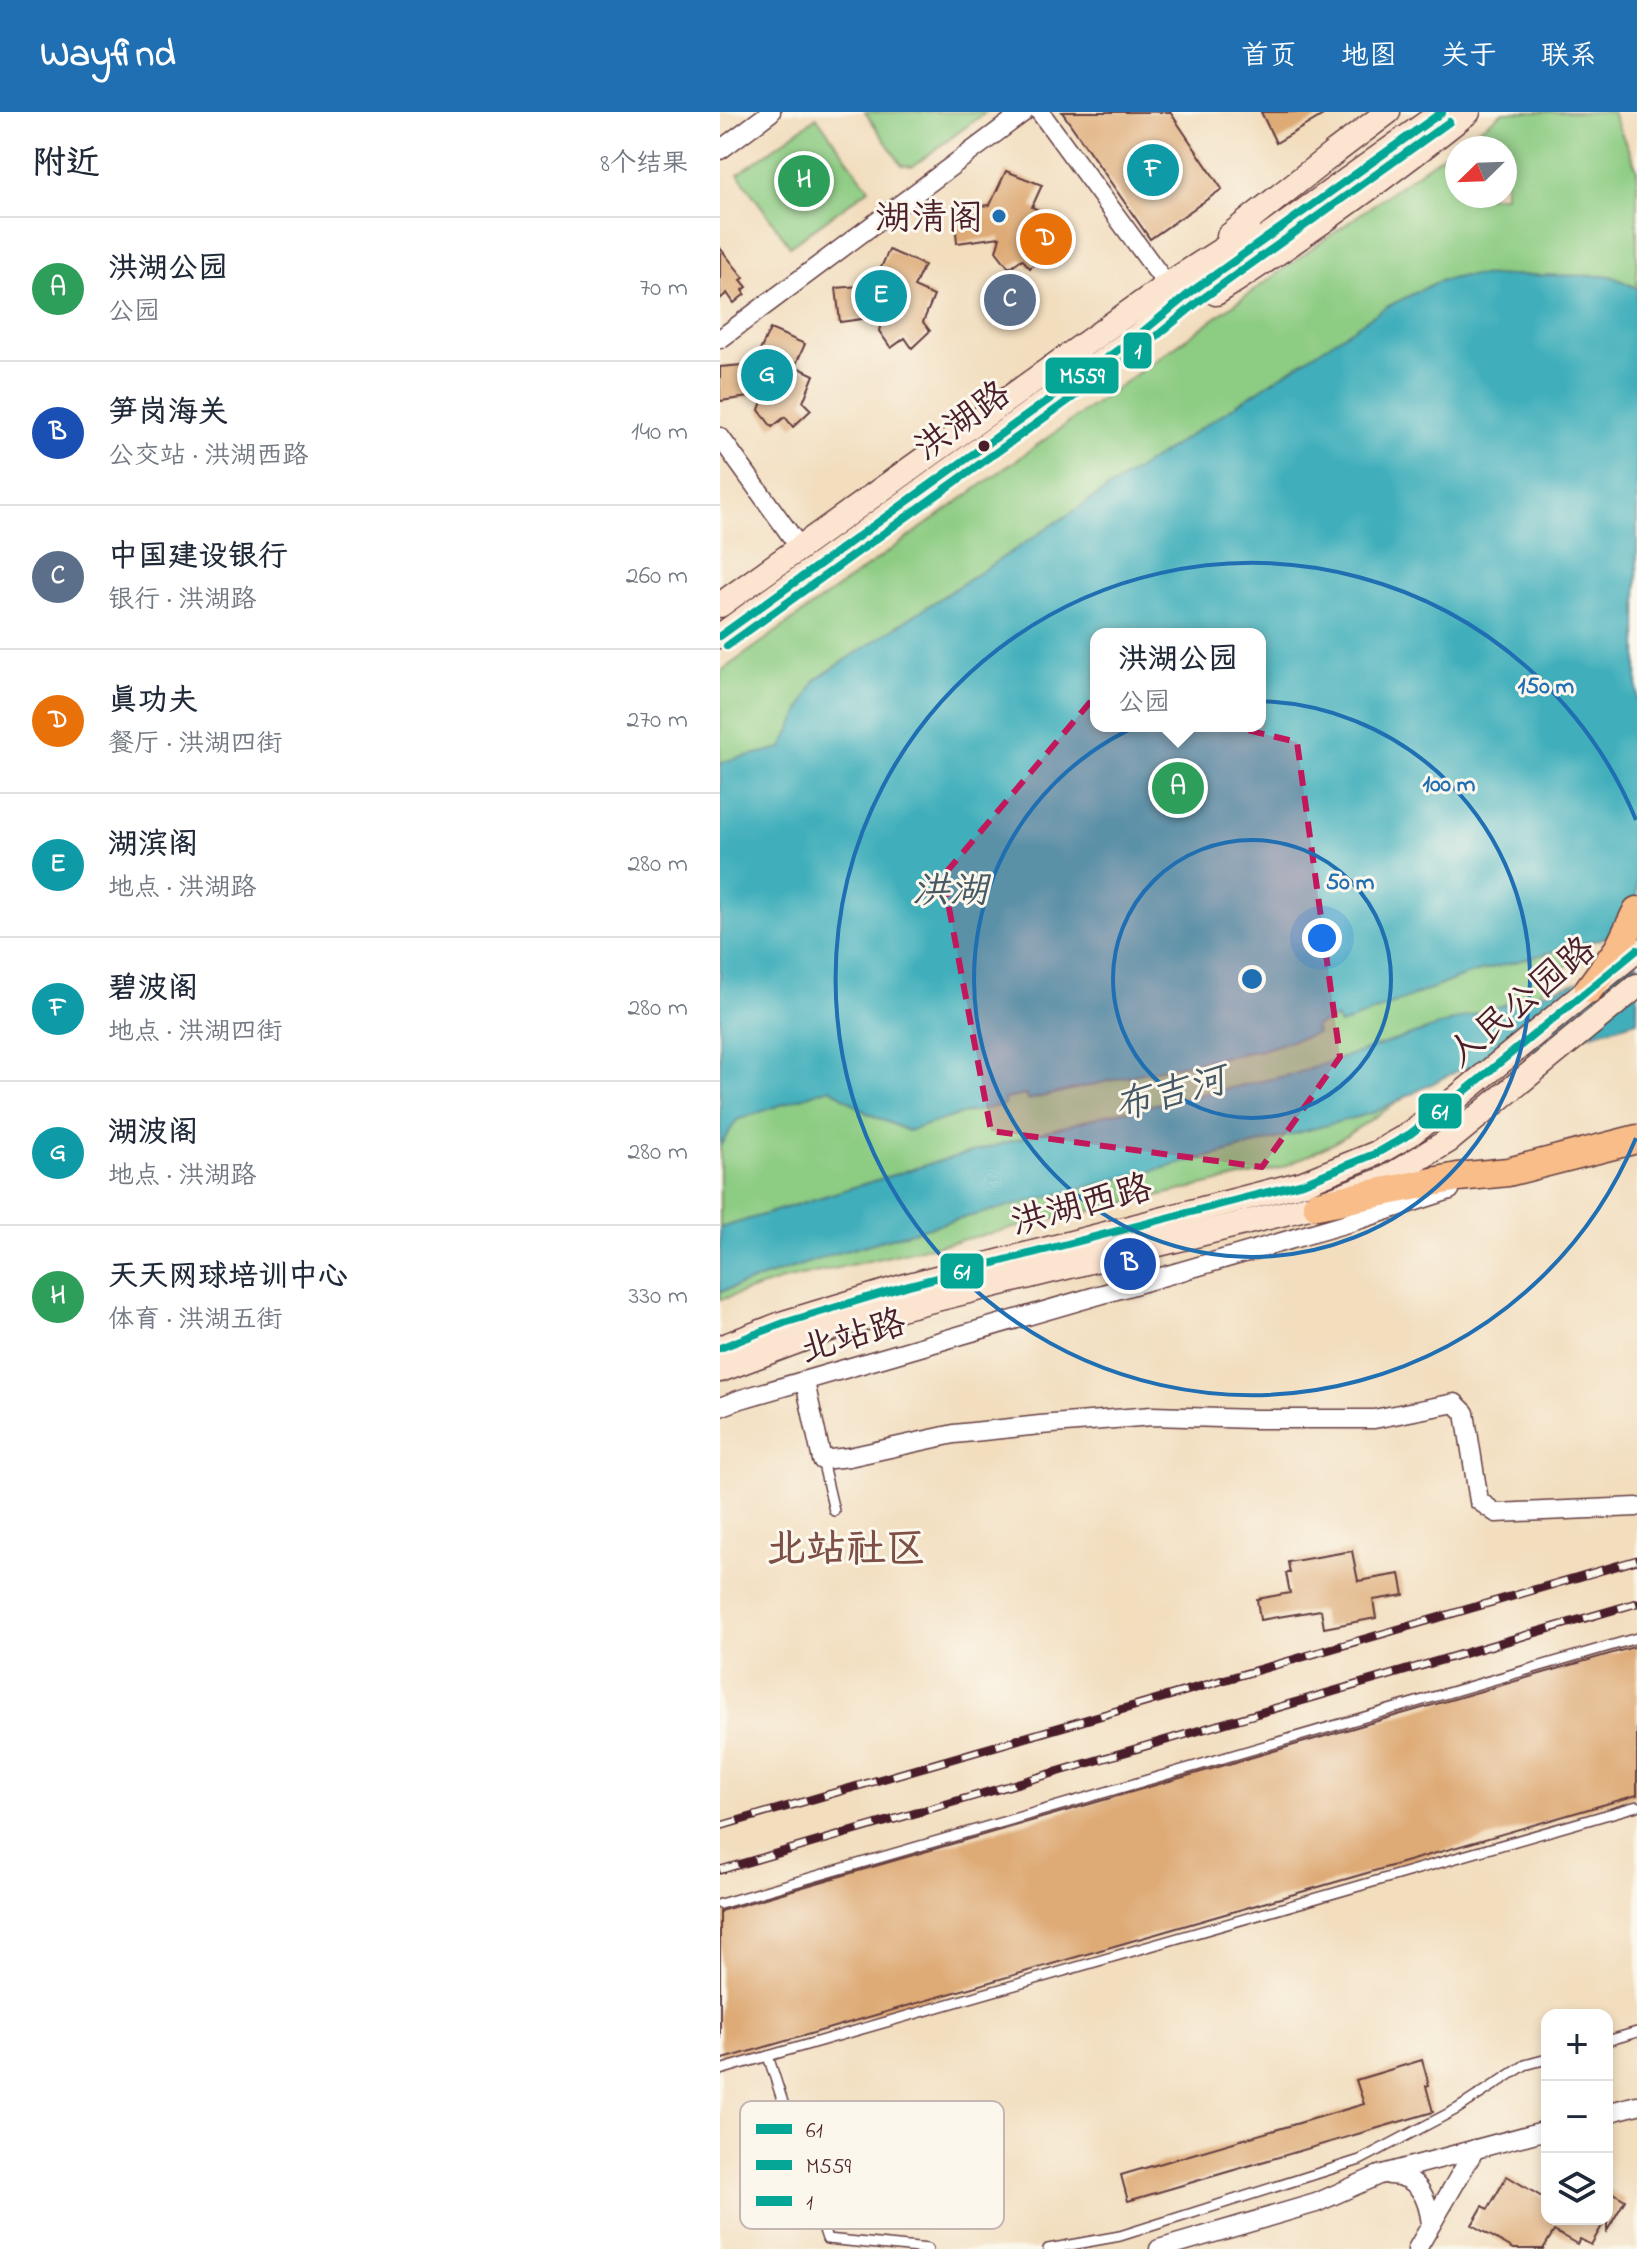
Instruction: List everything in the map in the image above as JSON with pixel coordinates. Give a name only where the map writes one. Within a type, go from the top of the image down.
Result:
[{"type":"main road","points":[[1589,989],[1619,948],[1637,911]]},
{"type":"main road","points":[[1317,1205],[1458,1177],[1508,1172],[1637,1139]]},
{"type":"street","points":[[720,150],[771,112]]},
{"type":"street","points":[[720,339],[1024,112]]},
{"type":"street","points":[[1040,112],[1167,285]]},
{"type":"street","points":[[1392,130],[1419,112]]},
{"type":"street","points":[[1392,130],[1442,112]]},
{"type":"street","points":[[1140,334],[1194,306],[1253,269],[1393,172],[1468,112]]},
{"type":"street","name":"洪湖路","points":[[720,605],[1167,285],[1335,152],[1392,130]]},
{"type":"street","name":"洪湖路","points":[[720,636],[1140,334],[1392,130]]},
{"type":"street","points":[[720,437],[800,548]]},
{"type":"street","name":"人民公园路","points":[[1410,1134],[1637,950]]},
{"type":"street","name":"人民公园路","points":[[1423,1157],[1448,1141],[1637,986]]},
{"type":"street","name":"洪湖西路","points":[[720,1348],[784,1323],[909,1285],[1303,1183],[1377,1153],[1410,1134]]},
{"type":"street","name":"洪湖西路","points":[[720,1370],[841,1325],[900,1308],[1317,1205],[1385,1179],[1423,1157]]},
{"type":"street","name":"北站路","points":[[720,1407],[1361,1219],[1508,1172]]},
{"type":"street","points":[[805,1382],[822,1460],[954,1434],[1040,1425],[1152,1416],[1374,1419],[1455,1403],[1465,1413],[1479,1501],[1496,1513],[1637,1507]]},
{"type":"street","points":[[1613,2111],[1637,2105]]},
{"type":"street","points":[[1159,2249],[1316,2203],[1379,2175],[1541,2132]]},
{"type":"street","points":[[1417,2249],[1475,2149]]},
{"type":"street","points":[[1379,2175],[1399,2175],[1419,2186],[1429,2209],[1431,2224]]},
{"type":"lane","points":[[822,1460],[834,1511]]},
{"type":"lane","points":[[720,1904],[1637,1638]]},
{"type":"lane","points":[[720,2070],[1637,1806]]},
{"type":"lane","points":[[1613,2039],[1637,2032]]},
{"type":"lane","points":[[768,2056],[783,2101]]},
{"type":"lane","points":[[1048,2249],[1120,2236],[1360,2160],[1457,2109],[1525,2065],[1541,2061]]},
{"type":"lane","points":[[824,2229],[827,2239],[928,2249]]},
{"type":"highlighted area","points":[[1097,694],[1297,742],[1340,1057],[1262,1167],[991,1131],[943,876]]},
{"type":"green space","points":[[865,112],[986,112],[913,166],[902,165]]},
{"type":"green space","name":"洪湖","points":[[1503,112],[1612,112],[1637,169],[1637,905],[1611,923],[1527,1004],[1431,1081],[1334,1143],[1281,1168],[779,1281],[720,1300],[720,672],[1445,153],[1445,208],[1517,208],[1517,136],[1469,136]]},
{"type":"green space","points":[[817,117],[869,189],[790,246],[738,174]]},
{"type":"water","name":"洪湖","points":[[1465,276],[1611,276],[1637,288],[1637,929],[1466,975],[1340,1025],[1336,1018],[1315,1026],[1317,1033],[1261,1050],[1164,1068],[1028,1100],[1026,1095],[1004,1099],[1005,1105],[961,1114],[908,1131],[867,1113],[830,1088],[737,1120],[720,1146],[720,765],[725,761],[782,748],[815,680],[1386,307],[1439,281]]},
{"type":"water","points":[[1637,963],[1637,1021],[1457,1071],[1375,1112],[951,1221],[831,1255],[720,1292],[720,1228],[929,1164],[1105,1115],[1294,1074]]},
{"type":"building","points":[[1062,112],[1170,112],[1222,189],[1150,239]]},
{"type":"building","points":[[1261,112],[1328,112],[1276,143]]},
{"type":"building","name":"湖清阁","points":[[1006,171],[1042,185],[1032,207],[1051,216],[1040,243],[1048,252],[1030,268],[1022,259],[1009,268],[996,251],[1000,237],[957,243],[954,209],[990,205]]},
{"type":"building","points":[[720,248],[744,278],[741,280],[747,287],[743,290],[745,294],[734,303],[727,293],[720,299]]},
{"type":"building","points":[[889,250],[924,265],[914,287],[934,296],[923,322],[930,331],[912,348],[905,338],[891,348],[879,331],[883,316],[840,322],[836,288],[873,285]]},
{"type":"building","points":[[770,329],[805,344],[795,366],[814,375],[803,402],[811,410],[793,427],[785,417],[772,427],[759,410],[764,395],[720,401],[720,367],[754,364]]},
{"type":"building","points":[[1352,1551],[1358,1581],[1400,1574],[1404,1595],[1373,1600],[1376,1618],[1324,1628],[1321,1610],[1260,1620],[1257,1599],[1290,1593],[1286,1573],[1290,1573],[1288,1562]]},
{"type":"building","points":[[1637,1646],[1637,1795],[720,2060],[720,1911]]},
{"type":"building","points":[[1422,2060],[1433,2112],[1128,2201],[1121,2175],[1364,2104],[1356,2080]]},
{"type":"building","points":[[1507,2176],[1541,2196],[1541,2225],[1603,2225],[1591,2245],[1580,2239],[1577,2244],[1554,2231],[1543,2249],[1514,2249],[1472,2225],[1483,2206],[1488,2209]]},
{"type":"building","points":[[1613,2193],[1625,2200],[1613,2221]]},
{"type":"railway","points":[[720,1826],[1637,1560]]},
{"type":"railway","points":[[720,1870],[1637,1603]]},
{"type":"transit line","name":"M559","points":[[720,636],[1442,112]]},
{"type":"transit line","name":"1","points":[[727,646],[1449,122]]},
{"type":"transit line","name":"61","points":[[720,1348],[784,1323],[909,1285],[1303,1183],[1377,1153],[1410,1134],[1448,1105],[1637,950]]},
{"type":"place","name":"碧波阁","points":[[1153,170]]},
{"type":"place","name":"天天网球培训中心","points":[[804,181]]},
{"type":"place","name":"湖清阁","points":[[999,216]]},
{"type":"place","name":"真功夫","points":[[1046,239]]},
{"type":"place","name":"湖滨阁","points":[[881,296]]},
{"type":"place","name":"中国建设银行","points":[[1010,300]]},
{"type":"place","name":"湖波阁","points":[[767,375]]},
{"type":"place","name":"洪湖公园","points":[[1178,788]]},
{"type":"place","name":"笋岗海关","points":[[1130,1264]]},
{"type":"district","name":"北站社区","points":[[846,1547]]},
{"type":"water label","name":"布吉河","points":[[1170,1092]]}]
